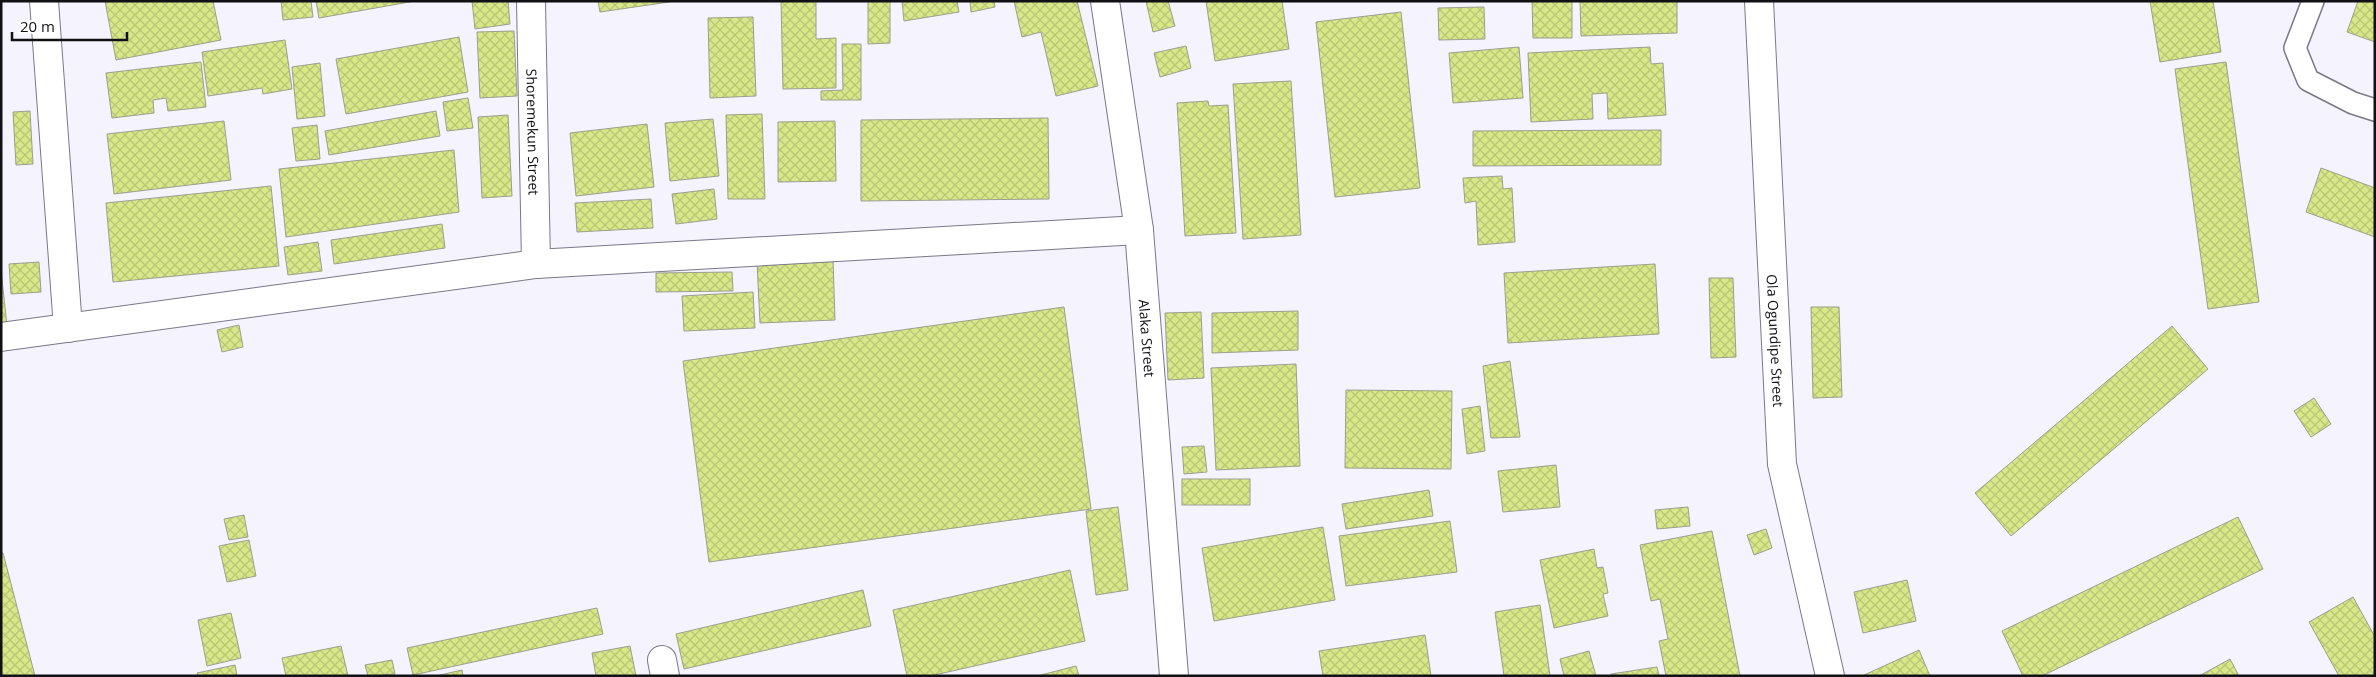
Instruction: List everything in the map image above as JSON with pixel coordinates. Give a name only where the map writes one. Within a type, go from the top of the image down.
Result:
[{"type":"street","points":[[44,1],[68,328]]},
{"type":"street","name":"Shoremekun Street","points":[[531,1],[536,264]]},
{"type":"street","name":"Alaka Street","points":[[1104,1],[1139,230],[1174,676]]},
{"type":"street","name":"Ola Ogundipe Street","points":[[1759,1],[1782,464],[1830,676]]},
{"type":"street","points":[[1,337],[536,264],[1139,230]]},
{"type":"lane","points":[[2313,1],[2295,48],[2308,80],[2353,103],[2375,110]]},
{"type":"building","points":[[105,1],[213,1],[221,40],[116,60]]},
{"type":"building","points":[[281,1],[311,1],[313,17],[283,20]]},
{"type":"building","points":[[316,1],[415,1],[319,18]]},
{"type":"building","points":[[472,1],[508,1],[510,24],[475,29]]},
{"type":"building","points":[[598,1],[676,1],[600,12]]},
{"type":"building","points":[[781,1],[816,1],[816,39],[836,38],[836,88],[783,89]]},
{"type":"building","points":[[868,1],[890,1],[890,43],[868,44]]},
{"type":"building","points":[[902,1],[957,1],[959,12],[904,21]]},
{"type":"building","points":[[970,1],[994,1],[995,7],[971,12]]},
{"type":"building","points":[[1014,1],[1077,1],[1098,86],[1056,96],[1041,32],[1022,37]]},
{"type":"building","points":[[1146,1],[1168,1],[1175,26],[1153,32]]},
{"type":"building","points":[[1206,1],[1282,1],[1289,49],[1215,61]]},
{"type":"building","points":[[1532,1],[1572,1],[1572,38],[1533,38]]},
{"type":"building","points":[[1580,1],[1677,1],[1677,33],[1581,36]]},
{"type":"building","points":[[2150,1],[2213,1],[2221,52],[2160,62]]},
{"type":"building","points":[[2358,1],[2375,1],[2375,42],[2347,32]]},
{"type":"building","points":[[1484,7],[1485,39],[1439,40],[1438,8]]},
{"type":"building","points":[[1401,12],[1420,188],[1335,197],[1316,22]]},
{"type":"building","points":[[753,17],[756,96],[710,98],[708,18]]},
{"type":"building","points":[[514,31],[517,96],[480,98],[477,32]]},
{"type":"building","points":[[459,37],[468,92],[346,114],[336,59]]},
{"type":"building","points":[[285,40],[292,89],[263,94],[262,88],[208,96],[202,52]]},
{"type":"building","points":[[842,44],[861,44],[861,100],[821,100],[821,91],[843,90]]},
{"type":"building","points":[[1186,46],[1191,68],[1160,77],[1154,53]]},
{"type":"building","points":[[1519,47],[1523,98],[1453,103],[1449,53]]},
{"type":"building","points":[[1650,47],[1651,64],[1663,63],[1666,115],[1608,119],[1607,93],[1592,94],[1593,119],[1531,122],[1528,53]]},
{"type":"building","points":[[201,62],[206,107],[168,111],[166,98],[153,100],[154,113],[112,118],[106,73]]},
{"type":"building","points":[[2226,62],[2259,302],[2208,309],[2175,69]]},
{"type":"building","points":[[320,63],[325,116],[297,119],[292,67]]},
{"type":"building","points":[[1291,81],[1301,235],[1243,239],[1233,84]]},
{"type":"building","points":[[468,98],[473,128],[447,131],[443,102]]},
{"type":"building","points":[[1208,101],[1209,106],[1228,105],[1236,233],[1185,236],[1177,103]]},
{"type":"building","points":[[30,111],[33,164],[16,165],[13,112]]},
{"type":"building","points":[[436,111],[440,136],[329,155],[325,131]]},
{"type":"building","points":[[762,114],[765,199],[728,199],[726,115]]},
{"type":"building","points":[[508,115],[512,196],[482,198],[478,117]]},
{"type":"building","points":[[1048,118],[1049,199],[861,201],[861,120]]},
{"type":"building","points":[[713,119],[719,176],[670,181],[665,123]]},
{"type":"building","points":[[224,121],[231,180],[114,194],[107,134]]},
{"type":"building","points":[[835,121],[836,181],[778,182],[778,122]]},
{"type":"building","points":[[647,124],[654,187],[576,196],[570,133]]},
{"type":"building","points":[[317,125],[320,159],[296,161],[292,128]]},
{"type":"building","points":[[1661,130],[1661,165],[1473,166],[1473,131]]},
{"type":"building","points":[[454,150],[459,212],[286,237],[279,169]]},
{"type":"building","points":[[2321,168],[2375,188],[2375,237],[2306,212]]},
{"type":"building","points":[[1502,176],[1503,189],[1512,188],[1515,242],[1478,245],[1476,201],[1465,203],[1463,178]]},
{"type":"building","points":[[271,186],[279,266],[113,282],[106,203]]},
{"type":"building","points":[[714,189],[717,219],[676,224],[672,194]]},
{"type":"building","points":[[651,199],[653,228],[577,232],[575,203]]},
{"type":"building","points":[[442,224],[445,248],[334,264],[331,240]]},
{"type":"building","points":[[318,242],[322,271],[288,275],[284,247]]},
{"type":"building","points":[[833,259],[835,320],[760,323],[757,262]]},
{"type":"building","points":[[39,262],[41,292],[11,294],[9,264]]},
{"type":"building","points":[[1655,264],[1659,334],[1508,343],[1504,273]]},
{"type":"building","points":[[1,270],[7,326],[1,327]]},
{"type":"building","points":[[732,272],[733,291],[656,292],[656,273]]},
{"type":"building","points":[[1709,278],[1733,278],[1736,357],[1711,358]]},
{"type":"building","points":[[753,292],[755,328],[684,331],[682,296]]},
{"type":"building","points":[[1064,307],[1091,509],[709,562],[683,361]]},
{"type":"building","points":[[1811,307],[1839,307],[1842,397],[1813,398]]},
{"type":"building","points":[[1298,311],[1298,350],[1212,353],[1212,313]]},
{"type":"building","points":[[1201,312],[1204,378],[1168,380],[1165,313]]},
{"type":"building","points":[[239,325],[243,347],[222,352],[217,330]]},
{"type":"building","points":[[2172,326],[2208,369],[2011,536],[1975,493]]},
{"type":"building","points":[[1510,361],[1520,437],[1491,438],[1483,366]]},
{"type":"building","points":[[1296,364],[1300,466],[1216,470],[1211,368]]},
{"type":"building","points":[[1346,390],[1452,391],[1451,469],[1345,468]]},
{"type":"building","points":[[2314,398],[2331,424],[2311,437],[2294,411]]},
{"type":"building","points":[[1480,406],[1485,451],[1467,454],[1462,409]]},
{"type":"building","points":[[1204,446],[1207,472],[1184,474],[1182,447]]},
{"type":"building","points":[[1556,465],[1560,507],[1503,512],[1498,471]]},
{"type":"building","points":[[1182,479],[1250,479],[1250,505],[1182,505]]},
{"type":"building","points":[[1429,490],[1433,516],[1346,529],[1342,504]]},
{"type":"building","points":[[1118,507],[1128,590],[1096,595],[1086,511]]},
{"type":"building","points":[[1688,507],[1690,526],[1657,529],[1655,510]]},
{"type":"building","points":[[244,515],[248,537],[229,540],[224,519]]},
{"type":"building","points":[[2238,517],[2263,569],[2042,676],[2023,676],[2002,631]]},
{"type":"building","points":[[1450,521],[1457,572],[1346,586],[1339,536]]},
{"type":"building","points":[[1323,527],[1335,600],[1214,621],[1202,548]]},
{"type":"building","points":[[1766,529],[1772,548],[1754,555],[1747,535]]},
{"type":"building","points":[[1712,531],[1740,676],[1666,676],[1659,641],[1668,639],[1660,599],[1651,601],[1640,545]]},
{"type":"building","points":[[249,540],[256,576],[227,582],[219,546]]},
{"type":"building","points":[[1594,549],[1597,568],[1603,567],[1608,593],[1603,594],[1608,616],[1554,628],[1540,560]]},
{"type":"building","points":[[1,553],[3,553],[35,676],[1,676]]},
{"type":"building","points":[[1070,570],[1085,641],[930,676],[907,676],[893,610]]},
{"type":"building","points":[[1907,580],[1916,621],[1863,633],[1854,592]]},
{"type":"building","points":[[863,590],[871,626],[684,669],[676,634]]},
{"type":"building","points":[[2353,597],[2375,637],[2375,676],[2339,676],[2309,622]]},
{"type":"building","points":[[1540,605],[1550,676],[1504,676],[1495,612]]},
{"type":"building","points":[[597,608],[603,634],[413,675],[407,648]]},
{"type":"building","points":[[231,613],[241,658],[207,666],[198,620]]},
{"type":"building","points":[[1425,635],[1431,676],[1323,676],[1319,651]]},
{"type":"building","points":[[341,646],[348,676],[286,676],[282,658]]},
{"type":"building","points":[[630,646],[636,676],[596,676],[592,653]]},
{"type":"building","points":[[1919,650],[1930,676],[1862,676]]},
{"type":"building","points":[[1589,651],[1596,676],[1564,676],[1560,659]]},
{"type":"building","points":[[2230,659],[2239,676],[2199,676]]},
{"type":"building","points":[[392,660],[395,674],[368,676],[365,665]]},
{"type":"building","points":[[235,665],[237,676],[198,676],[197,673]]},
{"type":"building","points":[[1076,666],[1079,676],[1037,676]]},
{"type":"building","points":[[1657,667],[1659,676],[1611,676],[1611,674]]},
{"type":"building","points":[[462,670],[463,676],[436,676]]}]
